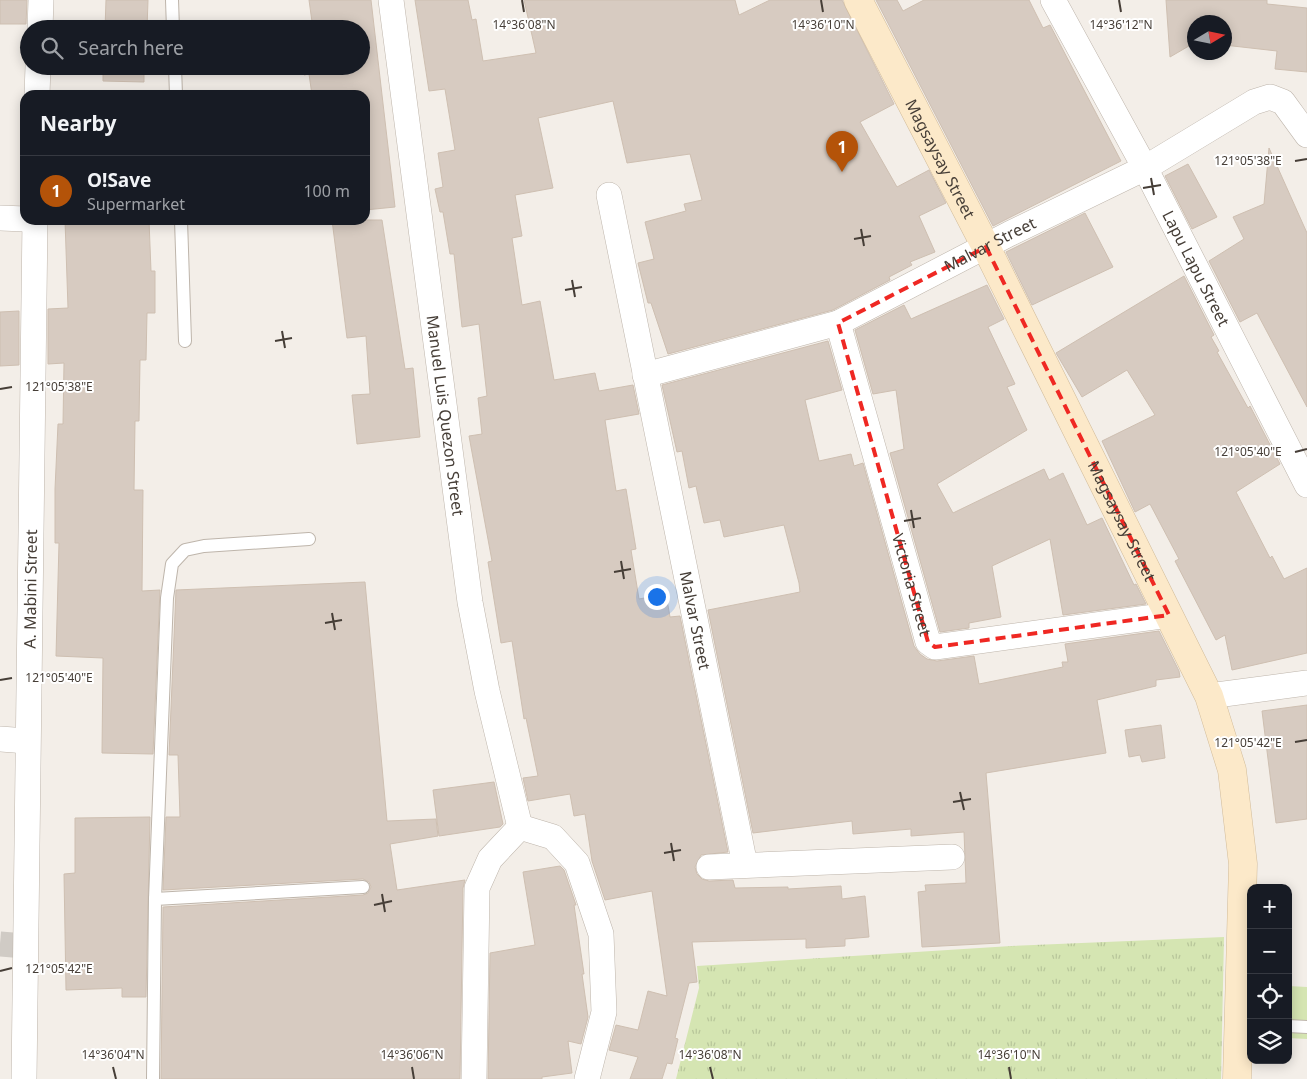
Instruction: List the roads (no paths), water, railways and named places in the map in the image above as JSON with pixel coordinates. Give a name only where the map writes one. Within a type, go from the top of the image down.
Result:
[{"type":"street","points":[[40,20],[41,0]]},
{"type":"street","name":"Manuel Luis Quezon Street","points":[[391,0],[470,602],[487,691],[520,827]]},
{"type":"street","name":"Magsaysay Street","points":[[858,0],[986,247],[1209,696],[1232,770],[1243,864],[1245,1025],[1237,1079]]},
{"type":"street","name":"Lapu Lapu Street","points":[[1053,0],[1146,168],[1307,485]]},
{"type":"street","points":[[37,90],[38,75]]},
{"type":"street","name":"Malvar Street","points":[[645,376],[838,323],[1146,168],[1254,102],[1270,97],[1283,102],[1307,135]]},
{"type":"street","name":"Malvar Street","points":[[609,195],[745,865]]},
{"type":"street","points":[[0,218],[20,219]]},
{"type":"street","name":"A. Mabini Street","points":[[24,1079],[36,225]]},
{"type":"street","name":"Victoria Street","points":[[838,323],[928,642],[935,647],[1169,615]]},
{"type":"street","points":[[1209,696],[1307,683]]},
{"type":"street","points":[[0,739],[28,741]]},
{"type":"street","points":[[474,1079],[477,888],[490,858],[520,827],[553,837],[577,863],[601,934],[604,1012],[587,1079]]},
{"type":"street","points":[[709,867],[952,857]]},
{"type":"lane","points":[[172,0],[173,20]]},
{"type":"lane","points":[[175,75],[176,90]]},
{"type":"lane","points":[[181,225],[185,341]]},
{"type":"lane","points":[[153,1079],[155,899],[167,598],[172,564],[185,550],[204,546],[309,539]]},
{"type":"lane","points":[[155,899],[363,887]]},
{"type":"lane","points":[[1292,1026],[1307,1026]]},
{"type":"tunnel","points":[[0,944],[25,946]]},
{"type":"place","name":"O!Save","points":[[842,172]]}]
